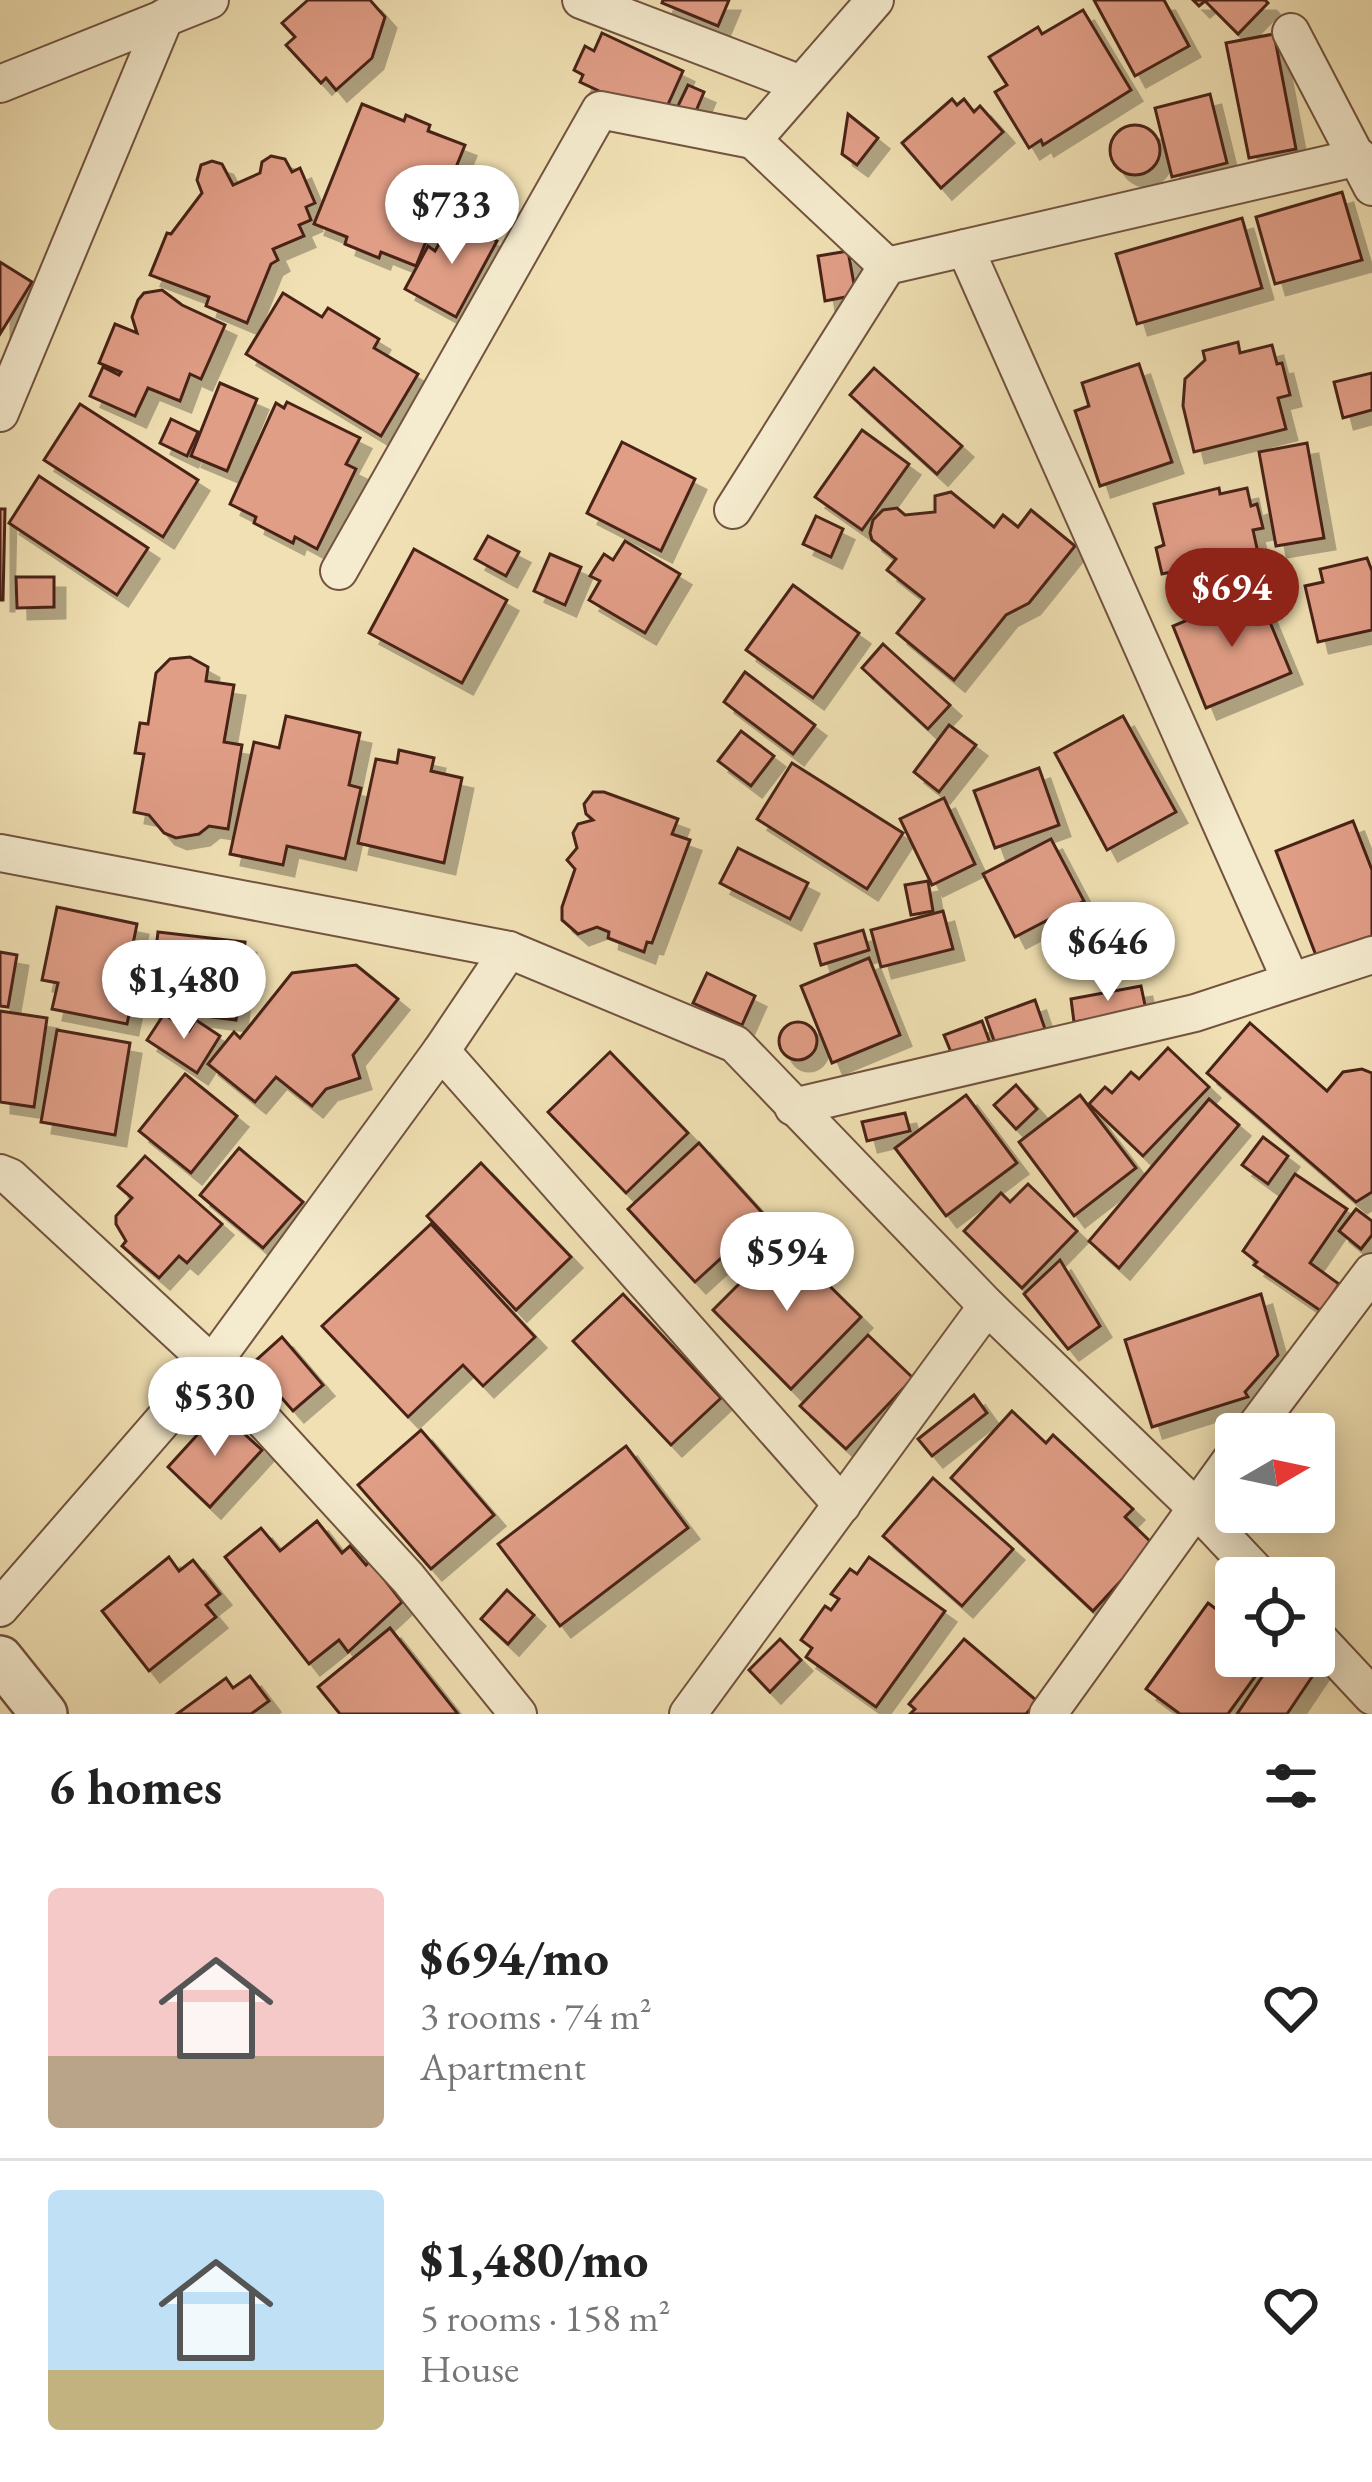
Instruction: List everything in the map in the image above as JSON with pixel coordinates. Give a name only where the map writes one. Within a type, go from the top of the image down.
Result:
[{"type":"street","points":[[0,84],[210,0]]},
{"type":"street","points":[[581,0],[801,84]]},
{"type":"street","points":[[753,140],[875,0]]},
{"type":"street","points":[[0,413],[165,17]]},
{"type":"street","points":[[734,510],[887,266],[1365,172],[1291,32]]},
{"type":"street","points":[[339,571],[600,110],[753,140],[887,266]]},
{"type":"street","points":[[965,248],[1292,981]]},
{"type":"street","points":[[0,853],[509,950],[735,1044],[987,1306],[1242,1557]]},
{"type":"street","points":[[0,1608],[212,1364],[441,1051],[509,950]]},
{"type":"street","points":[[793,1107],[1195,1013],[1372,955]]},
{"type":"street","points":[[441,1051],[842,1505]]},
{"type":"street","points":[[0,1173],[10,1177],[212,1364],[408,1578],[518,1714]]},
{"type":"street","points":[[1266,1413],[1372,1272]]},
{"type":"street","points":[[688,1714],[987,1306]]},
{"type":"street","points":[[1048,1714],[1215,1481]]},
{"type":"street","points":[[1335,1656],[1372,1696]]},
{"type":"street","points":[[0,1659],[44,1714]]},
{"type":"building","points":[[308,0],[370,0],[385,17],[372,58],[336,90],[326,78],[321,83],[286,45],[295,37],[282,23]]},
{"type":"building","points":[[663,0],[729,0],[718,26]]},
{"type":"building","points":[[1094,0],[1164,0],[1189,46],[1135,76]]},
{"type":"building","points":[[1193,0],[1268,3],[1238,34],[1205,1],[1199,6]]},
{"type":"building","points":[[1083,10],[1131,90],[1043,145],[1041,140],[1029,148],[995,92],[1007,85],[989,57],[1038,27],[1042,34]]},
{"type":"building","points":[[602,33],[683,71],[661,120],[580,82],[583,75],[574,70],[585,46],[594,51]]},
{"type":"building","points":[[1274,34],[1296,149],[1249,158],[1226,43]]},
{"type":"building","points":[[688,85],[704,92],[693,118],[676,110]]},
{"type":"building","points":[[1210,94],[1227,163],[1172,177],[1155,108]]},
{"type":"building","points":[[952,99],[957,105],[964,99],[974,112],[980,106],[1003,132],[941,188],[902,143]]},
{"type":"building","points":[[362,104],[404,121],[406,115],[430,125],[428,131],[465,145],[416,266],[345,244],[347,237],[314,224]]},
{"type":"building","points":[[848,114],[878,138],[857,165],[842,154]]},
{"type":"building","points":[[1135,125],[1153,132],[1160,150],[1153,168],[1135,175],[1117,168],[1110,150],[1117,132]]},
{"type":"building","points":[[271,156],[285,159],[292,172],[300,168],[315,203],[306,207],[311,220],[299,225],[304,236],[273,249],[278,260],[271,264],[247,323],[206,306],[209,297],[150,275],[167,233],[171,234],[202,193],[197,180],[201,165],[222,164],[233,185],[260,173],[262,162]]},
{"type":"building","points":[[1342,192],[1362,260],[1275,284],[1256,217]]},
{"type":"building","points":[[454,217],[497,241],[456,317],[405,289],[428,246],[435,251]]},
{"type":"building","points":[[1242,218],[1262,288],[1137,324],[1116,254]]},
{"type":"building","points":[[848,251],[856,295],[825,301],[818,256]]},
{"type":"building","points":[[0,262],[32,282],[0,334]]},
{"type":"building","points":[[162,290],[225,325],[201,379],[190,374],[180,401],[148,388],[135,416],[90,396],[103,367],[121,372],[99,363],[115,324],[137,333],[132,317],[138,300],[144,293]]},
{"type":"building","points":[[283,293],[322,317],[328,308],[379,339],[374,348],[418,374],[381,436],[246,354]]},
{"type":"building","points":[[1238,342],[1240,353],[1272,345],[1277,364],[1282,363],[1290,395],[1278,398],[1286,429],[1194,452],[1183,406],[1185,379],[1205,360],[1203,351]]},
{"type":"building","points":[[1139,364],[1172,462],[1100,486],[1075,411],[1089,406],[1082,383]]},
{"type":"building","points":[[874,368],[962,446],[937,474],[850,395]]},
{"type":"building","points":[[1372,373],[1372,410],[1343,418],[1334,382]]},
{"type":"building","points":[[220,383],[257,399],[227,471],[191,456]]},
{"type":"building","points":[[287,402],[360,438],[346,464],[356,469],[317,549],[295,537],[293,543],[254,523],[256,517],[230,504],[276,403],[284,408]]},
{"type":"building","points":[[80,404],[198,480],[163,537],[44,460]]},
{"type":"building","points":[[171,419],[198,432],[187,456],[160,443]]},
{"type":"building","points":[[862,430],[909,464],[862,530],[815,497]]},
{"type":"building","points":[[622,442],[695,479],[661,551],[587,513]]},
{"type":"building","points":[[1307,443],[1324,538],[1276,546],[1259,452]]},
{"type":"building","points":[[39,476],[148,548],[117,595],[9,523]]},
{"type":"building","points":[[1219,488],[1220,494],[1247,488],[1251,506],[1257,504],[1263,528],[1253,530],[1258,553],[1245,556],[1248,569],[1201,580],[1198,566],[1162,574],[1156,548],[1164,545],[1154,504]]},
{"type":"building","points":[[951,492],[994,527],[1003,515],[1018,527],[1031,510],[1075,546],[1029,603],[1006,615],[954,680],[897,633],[924,599],[887,570],[896,559],[870,533],[873,520],[883,510],[897,508],[905,515],[935,512],[935,496]]},
{"type":"building","points":[[0,509],[5,509],[3,600],[0,600]]},
{"type":"building","points":[[816,516],[843,529],[831,557],[803,544]]},
{"type":"building","points":[[488,536],[519,552],[506,576],[475,559]]},
{"type":"building","points":[[625,541],[680,574],[645,633],[589,600],[600,581],[590,576],[604,554],[613,560]]},
{"type":"building","points":[[414,549],[507,600],[462,683],[369,633]]},
{"type":"building","points":[[550,554],[581,567],[565,605],[534,591]]},
{"type":"building","points":[[1367,558],[1372,571],[1372,630],[1318,642],[1305,586],[1323,582],[1320,569]]},
{"type":"building","points":[[16,577],[54,577],[54,607],[17,608]]},
{"type":"building","points":[[793,585],[859,633],[813,698],[746,650]]},
{"type":"building","points":[[1257,591],[1291,673],[1206,708],[1173,626]]},
{"type":"building","points":[[883,644],[950,705],[928,729],[862,668]]},
{"type":"building","points":[[190,657],[208,667],[206,681],[234,685],[224,742],[242,745],[228,829],[209,826],[199,834],[176,838],[164,833],[149,815],[134,812],[144,754],[135,753],[140,723],[148,724],[156,673],[170,659]]},
{"type":"building","points":[[745,672],[815,725],[793,754],[724,702]]},
{"type":"building","points":[[286,716],[360,733],[349,785],[361,788],[345,859],[287,846],[283,865],[230,854],[254,742],[279,748]]},
{"type":"building","points":[[1123,716],[1176,812],[1107,850],[1055,753]]},
{"type":"building","points":[[949,725],[976,745],[939,792],[914,772]]},
{"type":"building","points":[[741,731],[774,756],[751,786],[718,761]]},
{"type":"building","points":[[399,750],[434,758],[431,771],[462,778],[444,863],[358,843],[376,759],[397,763]]},
{"type":"building","points":[[792,763],[903,833],[867,889],[757,819]]},
{"type":"building","points":[[1039,768],[1059,825],[995,848],[974,791]]},
{"type":"building","points":[[593,792],[678,819],[672,834],[690,840],[652,943],[647,942],[644,952],[608,938],[609,932],[597,927],[578,934],[562,920],[575,869],[567,860],[577,848],[573,833],[578,824],[593,820],[584,804]]},
{"type":"building","points":[[944,798],[975,864],[932,885],[900,819]]},
{"type":"building","points":[[1353,821],[1372,870],[1372,936],[1317,958],[1276,851]]},
{"type":"building","points":[[1051,839],[1084,901],[1015,937],[983,874]]},
{"type":"building","points":[[738,848],[808,883],[790,919],[720,883]]},
{"type":"building","points":[[928,881],[933,911],[911,915],[905,885]]},
{"type":"building","points":[[57,907],[137,924],[128,969],[138,971],[127,1024],[52,1009],[58,983],[42,980]]},
{"type":"building","points":[[943,911],[953,949],[881,967],[871,930]]},
{"type":"building","points":[[863,930],[869,950],[821,965],[815,944]]},
{"type":"building","points":[[158,932],[245,942],[236,1020],[149,1009]]},
{"type":"building","points":[[0,952],[17,955],[8,1007],[0,1006]]},
{"type":"building","points":[[869,958],[900,1035],[832,1063],[801,986]]},
{"type":"building","points":[[356,965],[398,999],[353,1055],[360,1078],[326,1089],[312,1106],[276,1077],[255,1102],[208,1064],[234,1032],[240,1038],[292,973]]},
{"type":"building","points":[[707,973],[755,996],[742,1025],[693,1003]]},
{"type":"building","points":[[1141,986],[1146,1010],[1074,1022],[1071,999]]},
{"type":"building","points":[[1035,1000],[1045,1029],[996,1046],[986,1018]]},
{"type":"building","points":[[0,1011],[47,1018],[34,1107],[0,1102]]},
{"type":"building","points":[[164,1014],[189,1031],[196,1020],[220,1036],[197,1073],[147,1040]]},
{"type":"building","points":[[982,1021],[990,1043],[953,1057],[944,1035]]},
{"type":"building","points":[[798,1022],[811,1028],[817,1041],[811,1054],[798,1060],[785,1054],[779,1041],[785,1028]]},
{"type":"building","points":[[1250,1023],[1327,1091],[1343,1072],[1362,1069],[1372,1073],[1372,1192],[1356,1202],[1207,1073]]},
{"type":"building","points":[[57,1030],[130,1043],[115,1135],[41,1122]]},
{"type":"building","points":[[1168,1048],[1209,1087],[1143,1156],[1089,1104],[1105,1087],[1112,1093],[1131,1072],[1139,1079]]},
{"type":"building","points":[[610,1052],[688,1133],[626,1193],[548,1112]]},
{"type":"building","points":[[185,1074],[237,1116],[191,1173],[139,1131]]},
{"type":"building","points":[[1016,1085],[1037,1109],[1016,1129],[994,1105]]},
{"type":"building","points":[[966,1095],[1017,1163],[946,1216],[895,1148]]},
{"type":"building","points":[[1080,1095],[1136,1168],[1074,1216],[1019,1142]]},
{"type":"building","points":[[1209,1099],[1239,1125],[1119,1268],[1089,1241]]},
{"type":"building","points":[[905,1113],[910,1131],[867,1141],[862,1122]]},
{"type":"building","points":[[1263,1137],[1288,1156],[1268,1184],[1242,1165]]},
{"type":"building","points":[[699,1143],[766,1217],[695,1282],[628,1209]]},
{"type":"building","points":[[239,1148],[303,1202],[263,1248],[200,1195]]},
{"type":"building","points":[[145,1156],[222,1224],[187,1263],[179,1256],[159,1278],[122,1246],[126,1241],[116,1224],[116,1216],[132,1198],[118,1186]]},
{"type":"building","points":[[481,1163],[571,1257],[516,1310],[427,1216]]},
{"type":"building","points":[[1295,1174],[1347,1209],[1310,1263],[1339,1284],[1321,1311],[1254,1265],[1257,1262],[1243,1251]]},
{"type":"building","points":[[1028,1184],[1077,1231],[1022,1288],[964,1231],[1001,1193],[1010,1202]]},
{"type":"building","points":[[1356,1209],[1372,1221],[1372,1235],[1361,1249],[1339,1231]]},
{"type":"building","points":[[431,1224],[535,1337],[483,1386],[463,1365],[408,1417],[322,1326]]},
{"type":"building","points":[[783,1240],[861,1317],[791,1389],[713,1310]]},
{"type":"building","points":[[1060,1260],[1100,1326],[1068,1349],[1024,1294]]},
{"type":"building","points":[[623,1294],[721,1398],[671,1445],[573,1341]]},
{"type":"building","points":[[1261,1294],[1278,1355],[1245,1392],[1248,1397],[1152,1427],[1125,1340]]},
{"type":"building","points":[[868,1335],[913,1378],[846,1449],[800,1406]]},
{"type":"building","points":[[282,1337],[323,1385],[293,1411],[252,1364]]},
{"type":"building","points":[[974,1395],[987,1413],[932,1456],[918,1439]]},
{"type":"building","points":[[219,1411],[262,1450],[210,1507],[168,1467]]},
{"type":"building","points":[[1012,1411],[1046,1443],[1053,1435],[1133,1509],[1125,1517],[1154,1545],[1093,1611],[951,1478]]},
{"type":"building","points":[[421,1430],[494,1515],[431,1569],[358,1485]]},
{"type":"building","points":[[626,1446],[688,1528],[560,1626],[498,1544]]},
{"type":"building","points":[[933,1478],[1013,1549],[962,1606],[883,1536]]},
{"type":"building","points":[[317,1521],[342,1553],[350,1546],[366,1565],[370,1561],[402,1602],[348,1652],[339,1640],[309,1664],[225,1557],[261,1528],[280,1551]]},
{"type":"building","points":[[169,1557],[179,1571],[193,1560],[220,1594],[206,1605],[216,1617],[149,1671],[102,1611]]},
{"type":"building","points":[[869,1557],[945,1611],[876,1707],[806,1657],[812,1648],[801,1640],[825,1606],[831,1610],[839,1599],[831,1594],[850,1569],[857,1574]]},
{"type":"building","points":[[507,1590],[534,1615],[508,1644],[481,1619]]},
{"type":"building","points":[[1208,1603],[1215,1608],[1215,1677],[1255,1677],[1228,1714],[1180,1714],[1146,1689]]},
{"type":"building","points":[[390,1628],[458,1714],[340,1714],[318,1687]]},
{"type":"building","points":[[780,1639],[801,1660],[770,1692],[749,1670]]},
{"type":"building","points":[[964,1639],[1037,1701],[1026,1714],[910,1714],[915,1709],[909,1704]]},
{"type":"building","points":[[250,1676],[269,1701],[251,1714],[177,1714],[226,1678],[233,1688]]},
{"type":"building","points":[[1262,1677],[1312,1677],[1287,1714],[1237,1714]]}]
